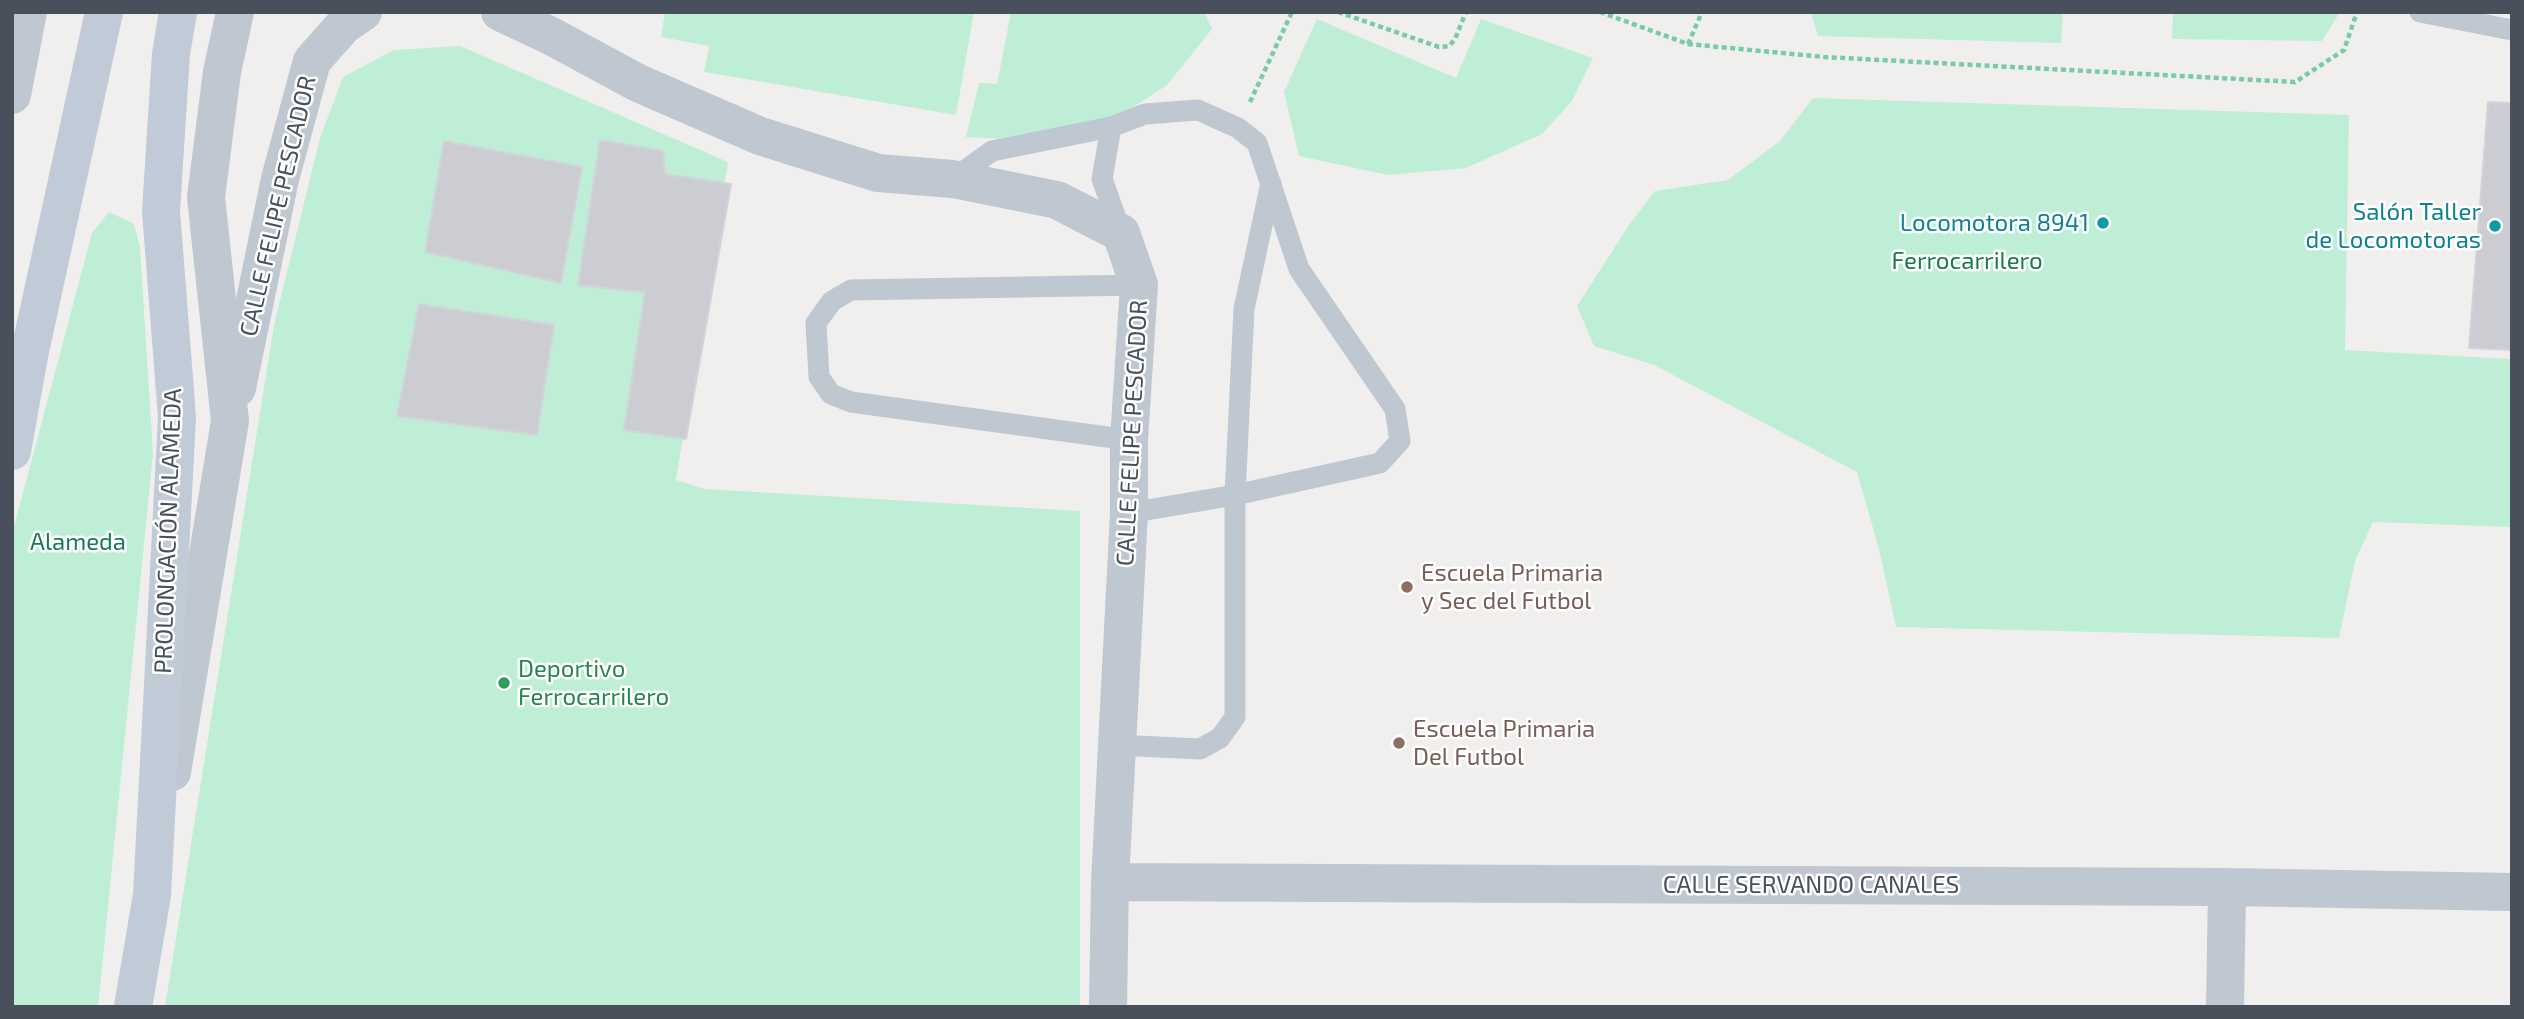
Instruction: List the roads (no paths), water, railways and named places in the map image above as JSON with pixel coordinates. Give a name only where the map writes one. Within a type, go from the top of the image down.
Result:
[{"type":"main road","points":[[12,451],[30,351],[104,12]]},
{"type":"main road","name":"PROLONGACIÓN ALAMEDA","points":[[133,1007],[152,895],[177,417],[161,211],[171,54],[178,12]]},
{"type":"street","points":[[12,95],[27,12]]},
{"type":"street","name":"CALLE FELIPE PESCADOR","points":[[230,421],[206,197],[222,72],[234,12]]},
{"type":"street","name":"CALLE FELIPE PESCADOR","points":[[152,895],[230,421],[280,178],[312,61],[344,25],[363,12]]},
{"type":"street","points":[[500,12],[638,83],[760,136],[878,173],[953,179],[1057,200],[1122,233]]},
{"type":"street","name":"CALLE FELIPE PESCADOR","points":[[1108,1007],[1110,882],[1129,513],[1129,440],[1139,285],[1122,233]]},
{"type":"street","name":"CALLE SERVANDO CANALES","points":[[1110,882],[2227,887],[2512,892]]},
{"type":"street","points":[[2225,1007],[2227,887]]},
{"type":"lane","points":[[2420,12],[2512,30]]},
{"type":"lane","points":[[953,179],[992,151],[1111,127],[1145,114],[1198,110],[1238,128],[1257,143],[1299,269],[1395,408],[1400,442],[1380,463],[1235,495],[1129,513]]},
{"type":"lane","points":[[1111,127],[1102,179],[1122,233]]},
{"type":"lane","points":[[1117,745],[1200,749],[1220,738],[1235,717],[1235,495],[1244,309],[1271,181]]},
{"type":"lane","points":[[1129,440],[851,402],[831,394],[820,377],[816,323],[832,301],[851,290],[1139,285]]},
{"type":"place","name":"Locomotora 8941","points":[[2103,223]]},
{"type":"place","name":"Salón Taller de Locomotoras","points":[[2495,226]]},
{"type":"place","name":"Escuela Primaria y Sec del Futbol","points":[[1407,587]]},
{"type":"place","name":"Deportivo Ferrocarrilero","points":[[504,683]]},
{"type":"place","name":"Escuela Primaria Del Futbol","points":[[1399,743]]},
{"type":"park label","name":"Ferrocarrilero","points":[[1967,261]]},
{"type":"park label","name":"Alameda","points":[[78,542]]}]
